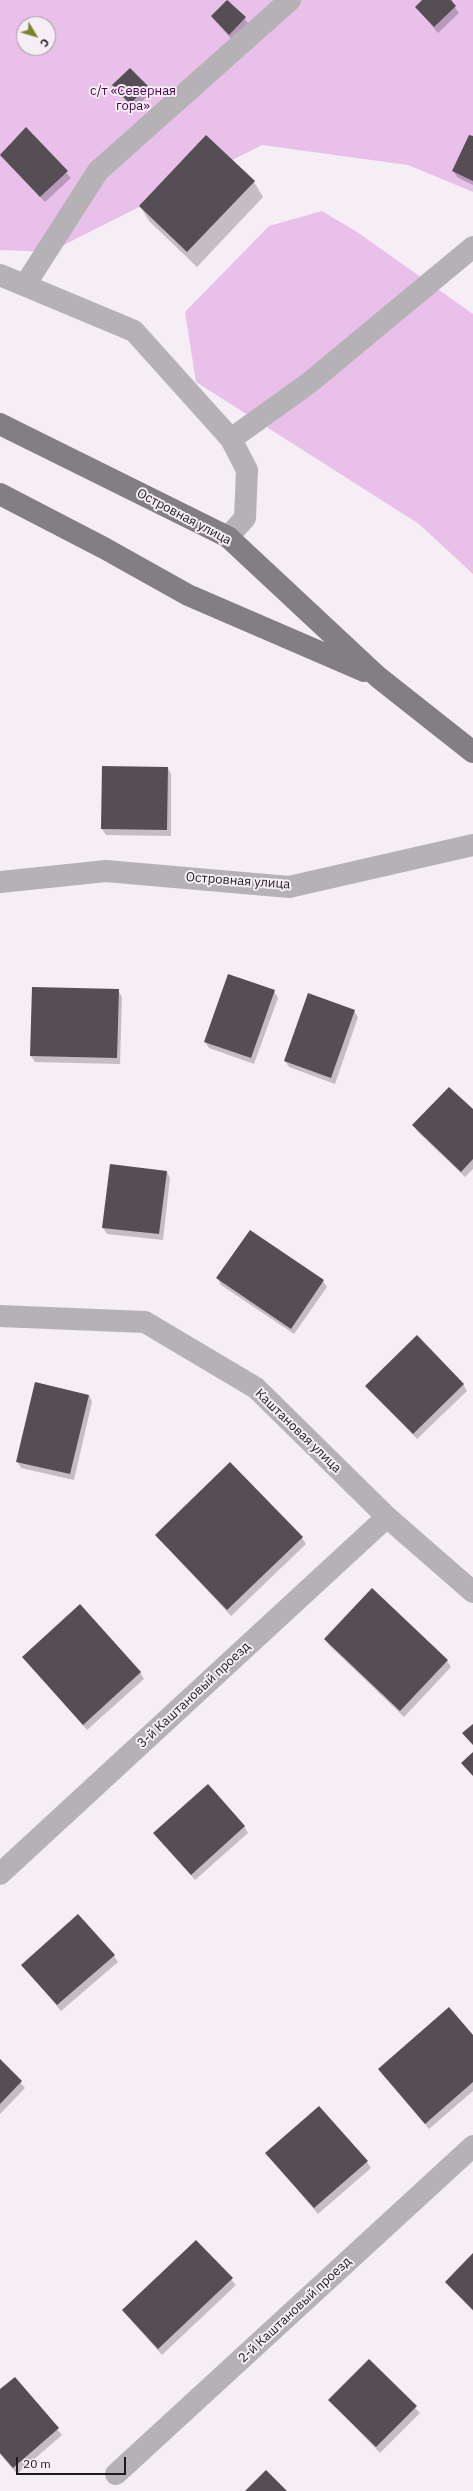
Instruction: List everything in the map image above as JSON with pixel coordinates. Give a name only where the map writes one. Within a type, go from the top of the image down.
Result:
[{"type":"main road","name":"Островная улица","points":[[0,424],[228,537],[378,677],[473,752]]},
{"type":"main road","name":"Островная улица","points":[[0,494],[104,548],[188,595],[378,677]]},
{"type":"street","points":[[25,284],[98,170],[290,0]]},
{"type":"street","points":[[231,439],[310,383],[473,247]]},
{"type":"street","points":[[0,274],[134,331],[231,439],[247,470],[245,518],[228,537]]},
{"type":"street","name":"Островная улица","points":[[0,882],[106,871],[289,887],[473,845]]},
{"type":"street","name":"Каштановая улица","points":[[0,1316],[145,1322],[256,1388],[387,1517],[473,1592]]},
{"type":"street","name":"3-й Каштановый проезд","points":[[0,1874],[387,1517]]},
{"type":"street","name":"2-й Каштановый проезд","points":[[116,2474],[473,2146]]},
{"type":"green space","name":"с/т «Северная гора»","points":[[0,0],[473,0],[473,192],[408,165],[262,145],[50,252],[0,250]]},
{"type":"green space","points":[[322,211],[357,232],[473,314],[473,574],[419,524],[196,382],[185,312],[269,226]]},
{"type":"building","points":[[227,0],[246,17],[229,35],[211,16]]},
{"type":"building","points":[[422,0],[451,0],[456,6],[434,27],[415,7]]},
{"type":"building","points":[[130,68],[148,86],[130,104],[112,85]]},
{"type":"building","points":[[26,127],[68,171],[40,197],[0,155]]},
{"type":"building","points":[[206,135],[255,181],[187,252],[139,206]]},
{"type":"building","points":[[469,135],[473,136],[473,181],[452,171]]},
{"type":"building","points":[[102,766],[168,767],[167,830],[101,829]]},
{"type":"building","points":[[228,974],[275,990],[251,1058],[204,1042]]},
{"type":"building","points":[[32,987],[119,989],[117,1058],[30,1056]]},
{"type":"building","points":[[308,993],[355,1010],[331,1078],[284,1061]]},
{"type":"building","points":[[449,1087],[473,1109],[473,1159],[461,1172],[412,1125]]},
{"type":"building","points":[[110,1164],[167,1171],[159,1234],[102,1228]]},
{"type":"building","points":[[250,1230],[324,1280],[291,1329],[216,1278]]},
{"type":"building","points":[[417,1335],[464,1384],[413,1434],[365,1386]]},
{"type":"building","points":[[35,1382],[89,1395],[70,1474],[16,1462]]},
{"type":"building","points":[[230,1462],[303,1537],[227,1610],[155,1535]]},
{"type":"building","points":[[372,1588],[448,1660],[400,1711],[324,1639]]},
{"type":"building","points":[[80,1604],[141,1672],[83,1725],[22,1657]]},
{"type":"building","points":[[473,1724],[473,1745],[462,1733]]},
{"type":"building","points":[[473,1752],[473,1776],[461,1763]]},
{"type":"building","points":[[208,1784],[245,1826],[191,1875],[153,1833]]},
{"type":"building","points":[[78,1914],[115,1955],[57,2005],[21,1965]]},
{"type":"building","points":[[449,2007],[473,2035],[473,2082],[425,2124],[378,2069]]},
{"type":"building","points":[[0,2059],[22,2081],[0,2104]]},
{"type":"building","points":[[319,2106],[368,2161],[314,2208],[265,2153]]},
{"type":"building","points":[[196,2240],[233,2278],[158,2349],[122,2310]]},
{"type":"building","points":[[473,2253],[473,2310],[445,2282]]},
{"type":"building","points":[[369,2359],[417,2406],[376,2447],[328,2400]]},
{"type":"building","points":[[15,2377],[59,2428],[13,2468],[0,2453],[0,2389]]},
{"type":"building","points":[[266,2470],[287,2491],[245,2491]]}]
